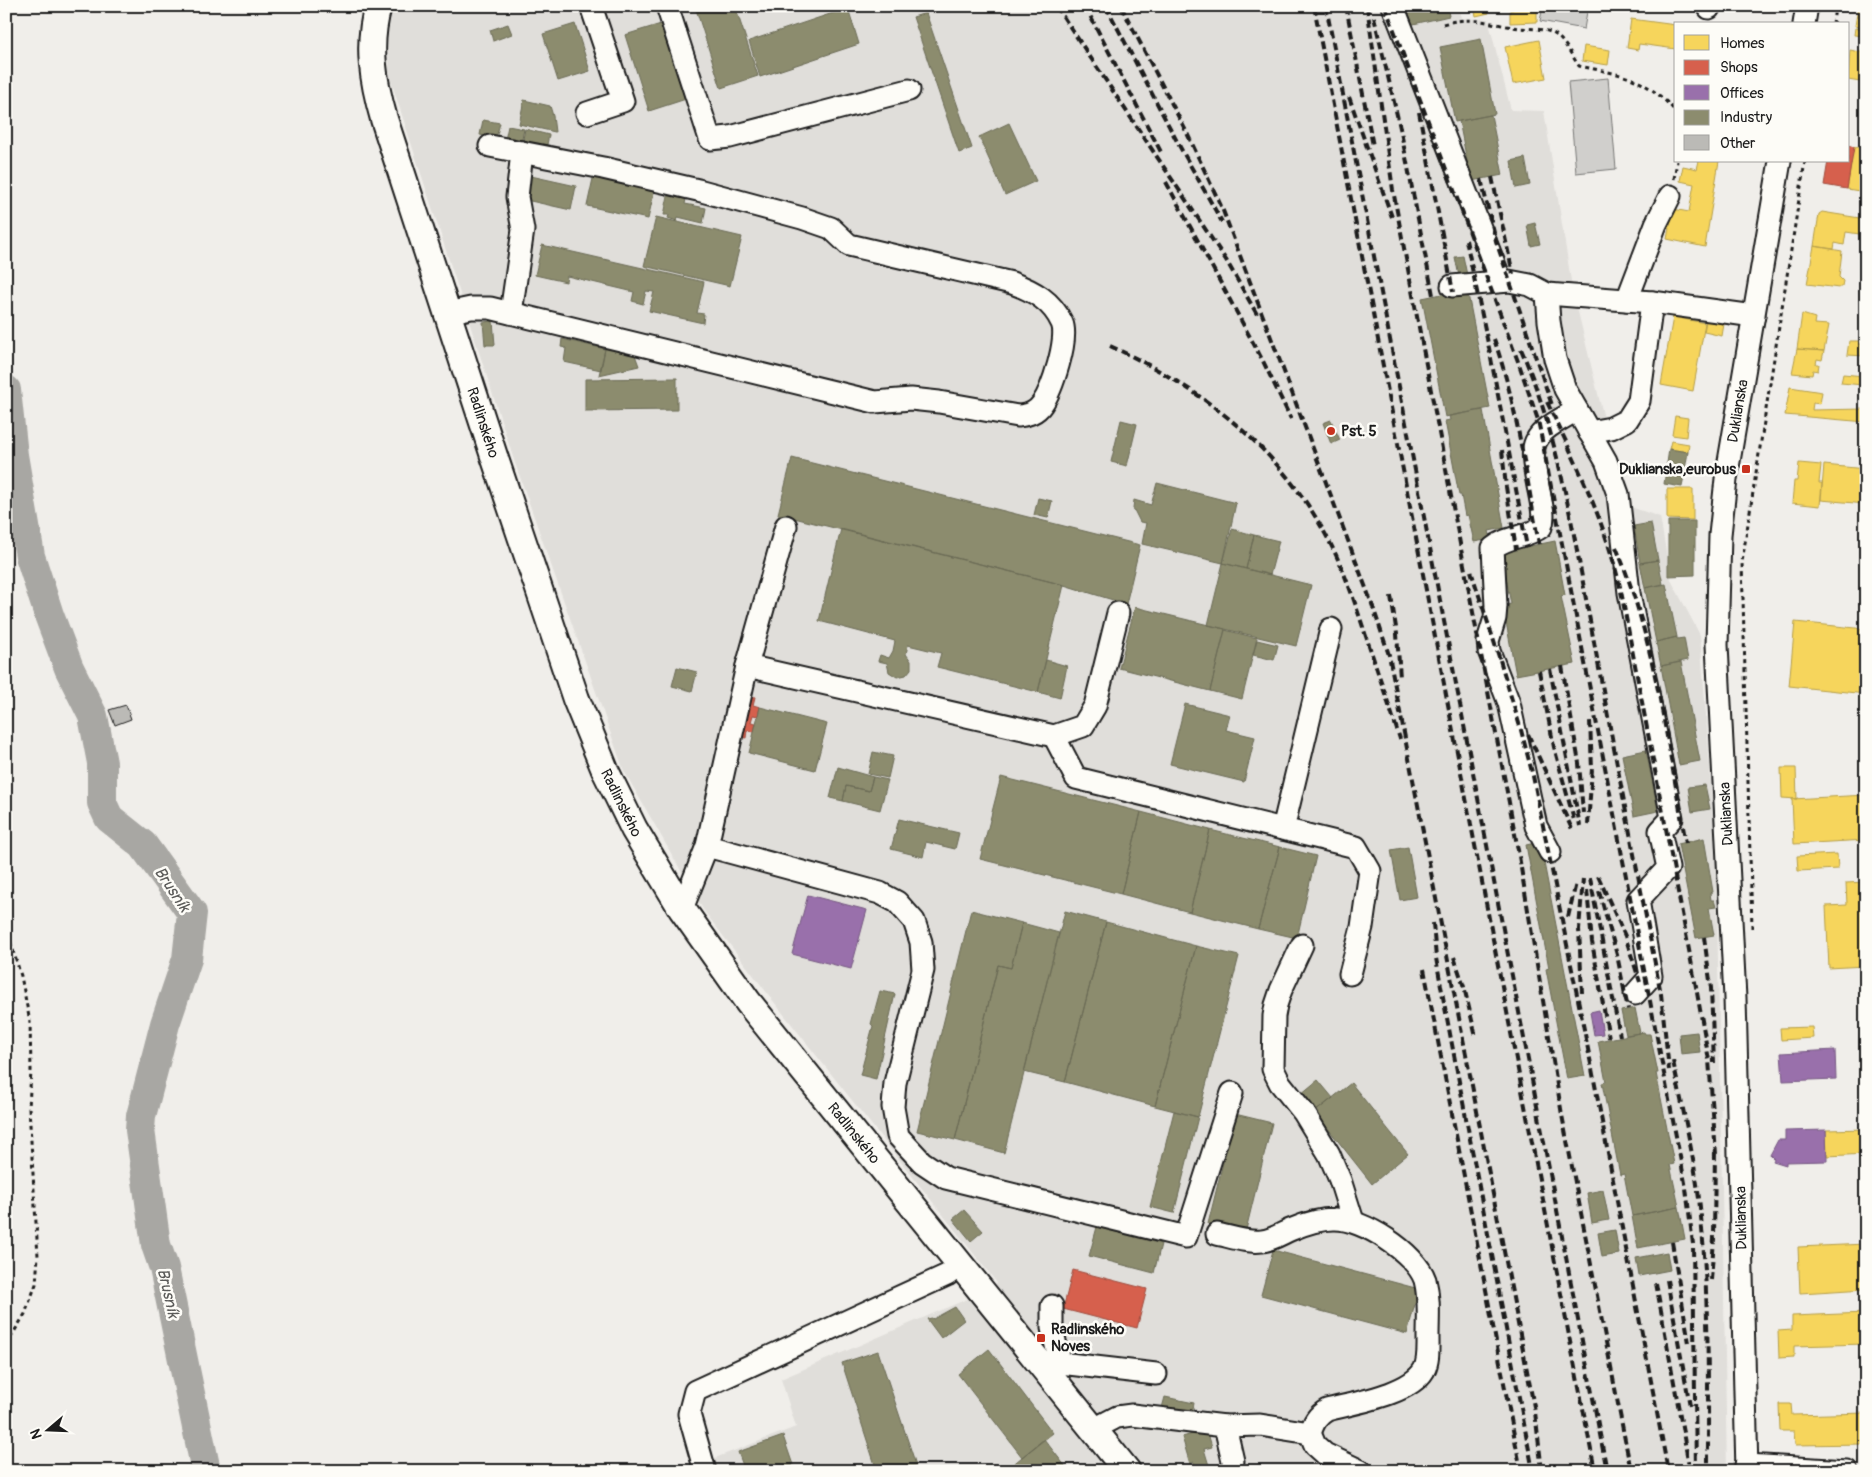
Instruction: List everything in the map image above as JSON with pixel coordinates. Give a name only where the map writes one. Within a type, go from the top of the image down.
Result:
[{"type":"main road","name":"Radlinského","points":[[378,6],[372,39],[372,72],[376,94],[576,699],[620,803],[682,909],[748,1002],[790,1056],[962,1265],[1054,1367],[1094,1430],[1127,1471]]},
{"type":"street","points":[[587,112],[623,101],[591,6]]},
{"type":"street","points":[[667,6],[710,139],[730,138],[909,90]]},
{"type":"street","points":[[1394,6],[1501,281]]},
{"type":"street","points":[[1804,22],[1807,6]]},
{"type":"street","points":[[447,313],[471,308],[490,308],[875,402],[911,399],[1018,416],[1031,414],[1042,405],[1057,370],[1063,344],[1063,326],[1044,298],[1031,290],[1012,283],[849,244],[832,228],[698,190],[490,146]]},
{"type":"street","points":[[511,313],[523,230],[517,197],[522,152]]},
{"type":"street","name":"Duklianska","points":[[1747,1468],[1735,998],[1717,645],[1718,591],[1723,511],[1737,414],[1780,162]]},
{"type":"street","points":[[1627,300],[1649,242],[1670,196]]},
{"type":"street","points":[[1452,286],[1508,281],[1530,285],[1547,294],[1652,302],[1754,316]]},
{"type":"street","points":[[1547,294],[1555,359],[1565,389],[1606,461],[1618,494],[1630,593],[1672,818],[1660,831],[1668,868],[1638,900],[1652,976],[1635,994]]},
{"type":"street","points":[[1589,432],[1611,428],[1627,420],[1639,401],[1652,302]]},
{"type":"street","points":[[1550,852],[1536,826],[1509,703],[1489,651],[1488,641],[1496,606],[1492,557],[1493,548],[1500,542],[1524,535],[1541,527],[1543,511],[1532,452],[1534,441],[1549,427],[1577,410]]},
{"type":"street","points":[[682,909],[707,846],[747,666],[786,526]]},
{"type":"street","points":[[747,666],[1054,736],[1082,726],[1095,706],[1118,613]]},
{"type":"street","points":[[1283,829],[1331,628]]},
{"type":"street","points":[[1054,736],[1076,778],[1356,847],[1370,871],[1362,928],[1350,974]]},
{"type":"street","points":[[707,846],[880,893],[896,902],[914,921],[921,942],[922,970],[895,1083],[893,1107],[898,1136],[922,1162],[946,1178],[1186,1237],[1232,1092]]},
{"type":"street","points":[[1302,945],[1276,1005],[1273,1069],[1280,1083],[1304,1113],[1329,1154],[1340,1180],[1353,1221]]},
{"type":"street","points":[[1217,1234],[1254,1242],[1264,1241],[1308,1223],[1334,1219],[1353,1221],[1380,1235],[1401,1249],[1424,1278],[1429,1298],[1428,1356],[1425,1370],[1416,1380],[1402,1388],[1319,1414],[1310,1433],[1315,1445],[1325,1454],[1361,1471]]},
{"type":"street","points":[[705,1471],[689,1414],[695,1391],[947,1275],[962,1265]]},
{"type":"street","points":[[1052,1306],[1054,1367],[1156,1374]]},
{"type":"street","points":[[1094,1430],[1117,1417],[1132,1415],[1225,1426],[1260,1425],[1310,1433]]},
{"type":"street","points":[[1225,1426],[1233,1461]]},
{"type":"street","points":[[1747,1468],[1847,1471]]},
{"type":"path","points":[[1833,22],[1834,7]]},
{"type":"path","points":[[1443,24],[1459,20],[1480,20],[1549,31],[1558,36],[1579,66],[1626,76],[1642,82],[1661,95],[1674,110]]},
{"type":"path","points":[[1752,938],[1742,562],[1805,162]]},
{"type":"path","points":[[6,927],[21,976],[30,1022],[31,1070],[28,1108],[38,1256],[36,1284],[25,1314],[6,1345]]},
{"type":"shaded area","points":[[389,6],[1458,6],[1461,18],[1488,19],[1511,110],[1544,111],[1572,287],[1625,505],[1660,517],[1671,580],[1700,635],[1716,848],[1727,1471],[681,1471],[796,1427],[781,1379],[967,1299],[997,1283],[704,911],[624,771],[515,463],[389,75],[387,17]]},
{"type":"shaded area","points":[[1543,6],[1588,6],[1584,29],[1540,21]]},
{"type":"shaded area","points":[[1608,78],[1616,169],[1576,173],[1568,82]]},
{"type":"building: Homes","points":[[1474,6],[1487,6],[1489,13],[1476,16]]},
{"type":"building: Homes","points":[[1513,6],[1537,6],[1537,22],[1510,23],[1510,10],[1513,10]]},
{"type":"building: Homes","points":[[1858,6],[1866,6],[1866,28],[1855,26]]},
{"type":"building: Homes","points":[[1631,19],[1674,25],[1674,49],[1639,44],[1638,50],[1627,48]]},
{"type":"building: Homes","points":[[1855,28],[1866,29],[1866,36],[1854,35]]},
{"type":"building: Homes","points":[[1539,40],[1546,78],[1513,84],[1505,47]]},
{"type":"building: Homes","points":[[1584,46],[1610,50],[1608,65],[1582,61]]},
{"type":"building: Homes","points":[[1850,50],[1866,53],[1866,83],[1850,80]]},
{"type":"building: Homes","points":[[1854,147],[1866,148],[1864,174],[1866,175],[1866,192],[1847,189]]},
{"type":"building: Homes","points":[[1699,162],[1719,162],[1705,247],[1667,239],[1669,228],[1667,228],[1668,225],[1670,226],[1673,209],[1689,212],[1694,184],[1680,181],[1683,166],[1697,169]]},
{"type":"building: Homes","points":[[1822,212],[1866,219],[1866,235],[1846,232],[1844,245],[1835,243],[1834,249],[1814,246],[1819,214]]},
{"type":"building: Homes","points":[[1814,246],[1842,251],[1839,277],[1843,281],[1842,286],[1839,288],[1807,284]]},
{"type":"building: Homes","points":[[1802,314],[1815,318],[1814,324],[1829,325],[1824,351],[1797,349]]},
{"type":"building: Homes","points":[[1707,315],[1725,318],[1722,336],[1704,332]]},
{"type":"building: Homes","points":[[1673,317],[1705,323],[1693,391],[1661,385]]},
{"type":"building: Homes","points":[[1849,341],[1859,341],[1859,344],[1866,344],[1866,356],[1847,355]]},
{"type":"building: Homes","points":[[1797,349],[1824,351],[1822,360],[1817,359],[1816,364],[1819,364],[1818,371],[1813,370],[1812,375],[1792,373]]},
{"type":"building: Homes","points":[[1843,374],[1864,376],[1863,385],[1841,383]]},
{"type":"building: Homes","points":[[1790,387],[1822,392],[1820,404],[1813,403],[1812,410],[1864,409],[1866,411],[1866,422],[1785,415]]},
{"type":"building: Homes","points":[[1675,416],[1688,418],[1686,437],[1672,435]]},
{"type":"building: Homes","points":[[1671,441],[1689,444],[1688,452],[1669,449]]},
{"type":"building: Homes","points":[[1799,463],[1821,465],[1819,483],[1822,483],[1820,506],[1792,503],[1794,481],[1797,481]]},
{"type":"building: Homes","points":[[1824,465],[1866,469],[1866,504],[1821,500]]},
{"type":"building: Homes","points":[[1667,489],[1693,489],[1693,520],[1667,519]]},
{"type":"building: Homes","points":[[1795,622],[1866,629],[1866,694],[1789,686]]},
{"type":"building: Homes","points":[[1781,768],[1796,768],[1797,799],[1782,798]]},
{"type":"building: Homes","points":[[1866,795],[1866,840],[1794,844],[1792,799]]},
{"type":"building: Homes","points":[[1837,854],[1838,869],[1798,871],[1797,856]]},
{"type":"building: Homes","points":[[1866,882],[1866,904],[1862,904],[1865,966],[1829,968],[1826,906],[1847,905],[1846,883]]},
{"type":"building: Homes","points":[[1812,1027],[1813,1038],[1781,1040],[1780,1028]]},
{"type":"building: Homes","points":[[1866,1129],[1866,1154],[1827,1156],[1826,1130]]},
{"type":"building: Homes","points":[[1866,1244],[1866,1289],[1800,1293],[1798,1247]]},
{"type":"building: Homes","points":[[1866,1313],[1866,1344],[1794,1346],[1794,1357],[1779,1358],[1778,1331],[1792,1330],[1792,1316]]},
{"type":"building: Homes","points":[[1779,1404],[1791,1404],[1792,1415],[1866,1413],[1866,1444],[1795,1445],[1794,1431],[1780,1431]]},
{"type":"building: Shops","points":[[1850,146],[1854,147],[1847,189],[1824,185],[1828,162],[1850,162]]},
{"type":"building: Shops","points":[[747,695],[755,697],[753,705],[760,707],[758,716],[753,715],[751,722],[756,723],[754,732],[747,730],[746,738],[737,736]]},
{"type":"building: Shops","points":[[1073,1270],[1147,1289],[1137,1328],[1063,1309]]},
{"type":"building: Shops","points":[[1240,1459],[1243,1471],[1210,1471],[1209,1468]]},
{"type":"building: Offices","points":[[808,895],[867,910],[851,969],[792,954]]},
{"type":"building: Offices","points":[[1599,1010],[1603,1034],[1594,1035],[1590,1012]]},
{"type":"building: Offices","points":[[1835,1050],[1836,1079],[1783,1081],[1781,1053]]},
{"type":"building: Offices","points":[[1826,1130],[1827,1161],[1786,1162],[1786,1165],[1773,1161],[1774,1159],[1770,1155],[1778,1140],[1785,1140],[1785,1131]]},
{"type":"building: Industry","points":[[695,6],[735,6],[758,76],[721,88]]},
{"type":"building: Industry","points":[[1405,6],[1447,6],[1449,16],[1409,25]]},
{"type":"building: Industry","points":[[848,8],[859,44],[760,77],[749,41]]},
{"type":"building: Industry","points":[[926,13],[972,148],[959,153],[913,17]]},
{"type":"building: Industry","points":[[508,24],[512,34],[493,41],[490,30]]},
{"type":"building: Industry","points":[[575,24],[590,71],[558,81],[543,34]]},
{"type":"building: Industry","points":[[661,24],[686,99],[649,111],[625,35]]},
{"type":"building: Industry","points":[[1481,39],[1495,114],[1455,122],[1440,47]]},
{"type":"building: Industry","points":[[524,100],[550,106],[555,132],[519,124]]},
{"type":"building: Industry","points":[[1491,115],[1503,175],[1471,181],[1459,121]]},
{"type":"building: Industry","points":[[483,120],[500,123],[496,138],[480,135]]},
{"type":"building: Industry","points":[[1009,123],[1036,181],[1005,195],[979,137]]},
{"type":"building: Industry","points":[[508,126],[524,129],[521,144],[505,140]]},
{"type":"building: Industry","points":[[525,129],[549,135],[546,149],[522,144]]},
{"type":"building: Industry","points":[[1525,158],[1530,185],[1516,188],[1511,161]]},
{"type":"building: Industry","points":[[594,174],[655,188],[648,219],[587,206]]},
{"type":"building: Industry","points":[[531,176],[576,186],[571,210],[526,200]]},
{"type":"building: Industry","points":[[669,191],[687,194],[685,204],[706,208],[703,223],[678,217],[677,221],[668,218],[669,215],[664,215]]},
{"type":"building: Industry","points":[[656,217],[742,237],[730,286],[644,266]]},
{"type":"building: Industry","points":[[1535,223],[1540,244],[1531,246],[1527,225]]},
{"type":"building: Industry","points":[[542,245],[704,282],[697,313],[704,314],[703,323],[649,311],[654,292],[646,291],[643,304],[632,301],[634,292],[567,276],[566,282],[535,275]]},
{"type":"building: Industry","points":[[1463,256],[1468,280],[1460,281],[1455,257]]},
{"type":"building: Industry","points":[[1467,289],[1490,408],[1445,417],[1422,298]]},
{"type":"building: Industry","points":[[493,321],[495,345],[485,345],[483,322]]},
{"type":"building: Industry","points":[[562,339],[605,349],[601,370],[564,362],[566,348],[561,347]]},
{"type":"building: Industry","points":[[605,349],[635,355],[639,366],[599,375]]},
{"type":"building: Industry","points":[[677,378],[677,410],[585,411],[585,379]]},
{"type":"building: Industry","points":[[1483,410],[1504,528],[1489,531],[1491,539],[1474,542],[1468,515],[1465,516],[1461,495],[1459,495],[1445,421],[1450,420],[1449,416]]},
{"type":"building: Industry","points":[[1121,420],[1137,424],[1127,466],[1111,462]]},
{"type":"building: Industry","name":"Pst. 5","points":[[1331,420],[1340,440],[1331,444],[1323,423]]},
{"type":"building: Industry","points":[[1669,449],[1688,452],[1682,487],[1664,484]]},
{"type":"building: Industry","points":[[792,458],[1140,545],[1126,604],[1064,585],[778,514]]},
{"type":"building: Industry","points":[[1157,483],[1236,503],[1223,563],[1142,544],[1146,523],[1140,522],[1133,508],[1134,500],[1151,505]]},
{"type":"building: Industry","points":[[1038,498],[1052,501],[1048,518],[1034,515]]},
{"type":"building: Industry","points":[[1668,521],[1695,521],[1695,575],[1668,576]]},
{"type":"building: Industry","points":[[1651,523],[1658,560],[1640,563],[1634,526]]},
{"type":"building: Industry","points":[[841,529],[1064,585],[1038,692],[937,667],[941,653],[908,645],[906,654],[911,661],[911,669],[906,675],[897,677],[889,672],[887,663],[878,661],[880,655],[889,658],[895,641],[819,621]]},
{"type":"building: Industry","points":[[1232,529],[1254,535],[1246,569],[1223,563]]},
{"type":"building: Industry","points":[[1254,535],[1279,541],[1270,575],[1246,569]]},
{"type":"building: Industry","points":[[1555,541],[1565,595],[1561,596],[1575,664],[1516,675],[1503,606],[1511,604],[1501,552]]},
{"type":"building: Industry","points":[[1658,560],[1663,584],[1645,588],[1640,563]]},
{"type":"building: Industry","points":[[1223,563],[1311,585],[1296,646],[1208,625]]},
{"type":"building: Industry","points":[[1666,584],[1677,637],[1656,642],[1645,588]]},
{"type":"building: Industry","points":[[1135,607],[1225,629],[1210,691],[1119,668]]},
{"type":"building: Industry","points":[[1225,630],[1257,638],[1242,699],[1210,691]]},
{"type":"building: Industry","points":[[1677,637],[1677,639],[1684,638],[1688,660],[1661,666],[1656,642]]},
{"type":"building: Industry","points":[[1257,640],[1278,645],[1274,660],[1253,655]]},
{"type":"building: Industry","points":[[1046,660],[1067,666],[1060,698],[1038,692]]},
{"type":"building: Industry","points":[[1681,662],[1700,761],[1679,765],[1661,666]]},
{"type":"building: Industry","points":[[677,667],[697,672],[692,691],[672,686]]},
{"type":"building: Industry","points":[[1185,704],[1230,715],[1226,730],[1255,737],[1244,782],[1170,764]]},
{"type":"building: Industry","points":[[760,707],[827,724],[815,770],[749,753]]},
{"type":"building: Industry","points":[[1646,750],[1658,811],[1634,816],[1622,755]]},
{"type":"building: Industry","points":[[873,752],[893,756],[888,778],[868,774]]},
{"type":"building: Industry","points":[[838,767],[873,777],[869,791],[846,786],[843,801],[830,798]]},
{"type":"building: Industry","points":[[873,777],[888,780],[880,810],[843,801],[846,786],[869,791]]},
{"type":"building: Industry","points":[[1001,777],[1141,812],[1121,894],[980,859]]},
{"type":"building: Industry","points":[[1705,785],[1710,809],[1692,812],[1688,787]]},
{"type":"building: Industry","points":[[1141,812],[1210,830],[1190,912],[1121,894]]},
{"type":"building: Industry","points":[[899,819],[959,833],[955,849],[926,842],[923,857],[891,849]]},
{"type":"building: Industry","points":[[1210,830],[1280,847],[1258,929],[1190,912]]},
{"type":"building: Industry","points":[[1704,838],[1713,892],[1710,893],[1711,900],[1714,900],[1716,907],[1709,908],[1714,935],[1696,938],[1678,844]]},
{"type":"building: Industry","points":[[1540,842],[1585,1076],[1567,1079],[1546,969],[1549,968],[1526,845]]},
{"type":"building: Industry","points":[[1280,847],[1316,856],[1297,938],[1258,929]]},
{"type":"building: Industry","points":[[1408,847],[1417,897],[1400,900],[1391,850]]},
{"type":"building: Industry","points":[[971,910],[1022,923],[1011,968],[998,965],[955,1140],[917,1131]]},
{"type":"building: Industry","points":[[1065,911],[1106,922],[1065,1082],[1024,1072]]},
{"type":"building: Industry","points":[[1106,922],[1196,946],[1155,1106],[1065,1082]]},
{"type":"building: Industry","points":[[1022,923],[1059,933],[1004,1153],[955,1140],[998,965],[1011,968]]},
{"type":"building: Industry","points":[[1196,946],[1239,956],[1198,1117],[1155,1106]]},
{"type":"building: Industry","points":[[880,991],[895,994],[876,1079],[860,1075]]},
{"type":"building: Industry","points":[[1635,1008],[1640,1033],[1626,1035],[1621,1011]]},
{"type":"building: Industry","points":[[1644,1032],[1645,1034],[1650,1034],[1658,1073],[1656,1073],[1674,1164],[1670,1165],[1679,1207],[1632,1216],[1624,1174],[1620,1175],[1602,1083],[1606,1082],[1598,1041]]},
{"type":"building: Industry","points":[[1697,1032],[1700,1052],[1681,1054],[1679,1034]]},
{"type":"building: Industry","points":[[1318,1080],[1333,1098],[1315,1112],[1301,1094]]},
{"type":"building: Industry","points":[[1351,1083],[1408,1154],[1372,1184],[1315,1112]]},
{"type":"building: Industry","points":[[1174,1111],[1198,1117],[1174,1213],[1150,1207]]},
{"type":"building: Industry","points":[[1235,1114],[1272,1123],[1245,1234],[1208,1224]]},
{"type":"building: Industry","points":[[1603,1190],[1609,1220],[1592,1223],[1587,1193]]},
{"type":"building: Industry","points":[[1679,1207],[1685,1239],[1638,1248],[1632,1216]]},
{"type":"building: Industry","points":[[964,1210],[983,1231],[971,1241],[953,1219]]},
{"type":"building: Industry","points":[[1097,1227],[1161,1244],[1154,1273],[1089,1256]]},
{"type":"building: Industry","points":[[1615,1230],[1619,1254],[1602,1257],[1598,1233]]},
{"type":"building: Industry","points":[[1273,1250],[1419,1289],[1407,1334],[1261,1295]]},
{"type":"building: Industry","points":[[1667,1252],[1670,1270],[1639,1276],[1636,1258]]},
{"type":"building: Industry","points":[[955,1307],[964,1320],[941,1338],[927,1319],[933,1319]]},
{"type":"building: Industry","points":[[989,1349],[1053,1433],[1022,1457],[958,1374]]},
{"type":"building: Industry","points":[[878,1351],[916,1465],[900,1471],[877,1471],[842,1363]]},
{"type":"building: Industry","points":[[1165,1397],[1194,1403],[1192,1414],[1162,1408]]},
{"type":"building: Industry","points":[[1207,1430],[1212,1447],[1204,1449],[1210,1469],[1199,1471],[1198,1468],[1196,1469],[1194,1462],[1190,1464],[1182,1437]]},
{"type":"building: Industry","points":[[783,1436],[793,1465],[775,1471],[745,1471],[738,1452]]},
{"type":"building: Industry","points":[[1044,1439],[1069,1471],[1036,1471],[1034,1468],[1031,1471],[1005,1471]]},
{"type":"building: Other","points":[[126,705],[131,719],[115,725],[109,710]]},
{"type":"waterway","name":"Brusník","points":[[6,390],[13,455],[30,556],[69,668],[93,716],[102,763],[102,803],[109,818],[143,845],[192,913],[187,959],[165,1024],[141,1116],[140,1130],[156,1245],[164,1268],[206,1471]]},
{"type":"railway","points":[[1056,6],[1226,260],[1258,316]]},
{"type":"railway","points":[[1085,6],[1161,152]]},
{"type":"railway","points":[[1106,6],[1180,147],[1222,222]]},
{"type":"railway","points":[[1121,6],[1187,133],[1222,208],[1372,604],[1389,655],[1535,1412],[1542,1471]]},
{"type":"railway","points":[[1314,6],[1595,1471]]},
{"type":"railway","points":[[1326,6],[1607,1471]]},
{"type":"railway","points":[[1346,6],[1373,146]]},
{"type":"railway","points":[[1367,6],[1393,190],[1518,850],[1562,1115],[1631,1471]]},
{"type":"railway","points":[[1385,6],[1519,364],[1538,420],[1686,1188],[1693,1244],[1696,1471]]},
{"type":"railway","points":[[1374,17],[1401,132],[1433,295]]},
{"type":"railway","points":[[1349,97],[1392,217]]},
{"type":"railway","points":[[1419,112],[1453,292]]},
{"type":"railway","points":[[1492,177],[1513,274]]},
{"type":"railway","points":[[1481,179],[1496,241],[1553,408]]},
{"type":"railway","points":[[1166,182],[1263,361],[1291,419]]},
{"type":"railway","points":[[1466,240],[1489,348],[1527,547]]},
{"type":"railway","points":[[1494,339],[1515,415],[1539,544]]},
{"type":"railway","points":[[1110,346],[1144,362],[1207,401],[1262,449],[1287,477],[1309,507],[1338,560],[1400,739]]},
{"type":"railway","points":[[1521,349],[1547,420],[1573,530],[1661,994],[1669,1070]]},
{"type":"railway","points":[[1547,402],[1580,471],[1599,518],[1621,591],[1709,1060],[1716,1154]]},
{"type":"railway","points":[[1502,450],[1516,549]]},
{"type":"railway","points":[[1616,547],[1641,618],[1650,655],[1666,730],[1686,843]]},
{"type":"railway","points":[[1471,571],[1502,666]]},
{"type":"railway","points":[[1391,596],[1397,634],[1400,678]]},
{"type":"railway","points":[[1500,660],[1533,776],[1592,1069],[1668,1471]]},
{"type":"railway","points":[[1562,666],[1579,763],[1583,813]]},
{"type":"railway","points":[[1550,669],[1580,826]]},
{"type":"railway","points":[[1539,671],[1554,747],[1574,820]]},
{"type":"railway","points":[[1588,825],[1592,769],[1590,721]]},
{"type":"railway","points":[[1528,734],[1572,829]]},
{"type":"railway","points":[[1598,876],[1625,936],[1640,982]]},
{"type":"railway","points":[[1590,878],[1620,1036]]},
{"type":"railway","points":[[1582,993],[1579,929],[1583,879]]},
{"type":"railway","points":[[1568,917],[1576,883]]},
{"type":"railway","points":[[1587,890],[1592,942],[1609,1038]]},
{"type":"railway","points":[[1599,891],[1617,955],[1628,1009]]},
{"type":"railway","points":[[1433,923],[1436,958],[1443,997],[1533,1471]]},
{"type":"railway","points":[[1704,937],[1711,988],[1714,1063]]},
{"type":"railway","points":[[1454,957],[1464,987],[1476,1037]]},
{"type":"railway","points":[[1424,969],[1521,1471]]},
{"type":"railway","points":[[1673,1061],[1694,1165],[1702,1229],[1707,1319],[1708,1471]]},
{"type":"railway","points":[[1711,1280],[1714,1239],[1715,1148]]},
{"type":"railway","points":[[1672,1242],[1689,1343]]},
{"type":"railway","points":[[1667,1280],[1690,1406]]},
{"type":"railway","points":[[1656,1283],[1690,1471]]},
{"type":"place","name":"Pst. 5","points":[[1331,431]]},
{"type":"place","name":"Duklianska,eurobus","points":[[1746,469]]},
{"type":"place","name":"Radlinského Noves","points":[[1041,1338]]}]
